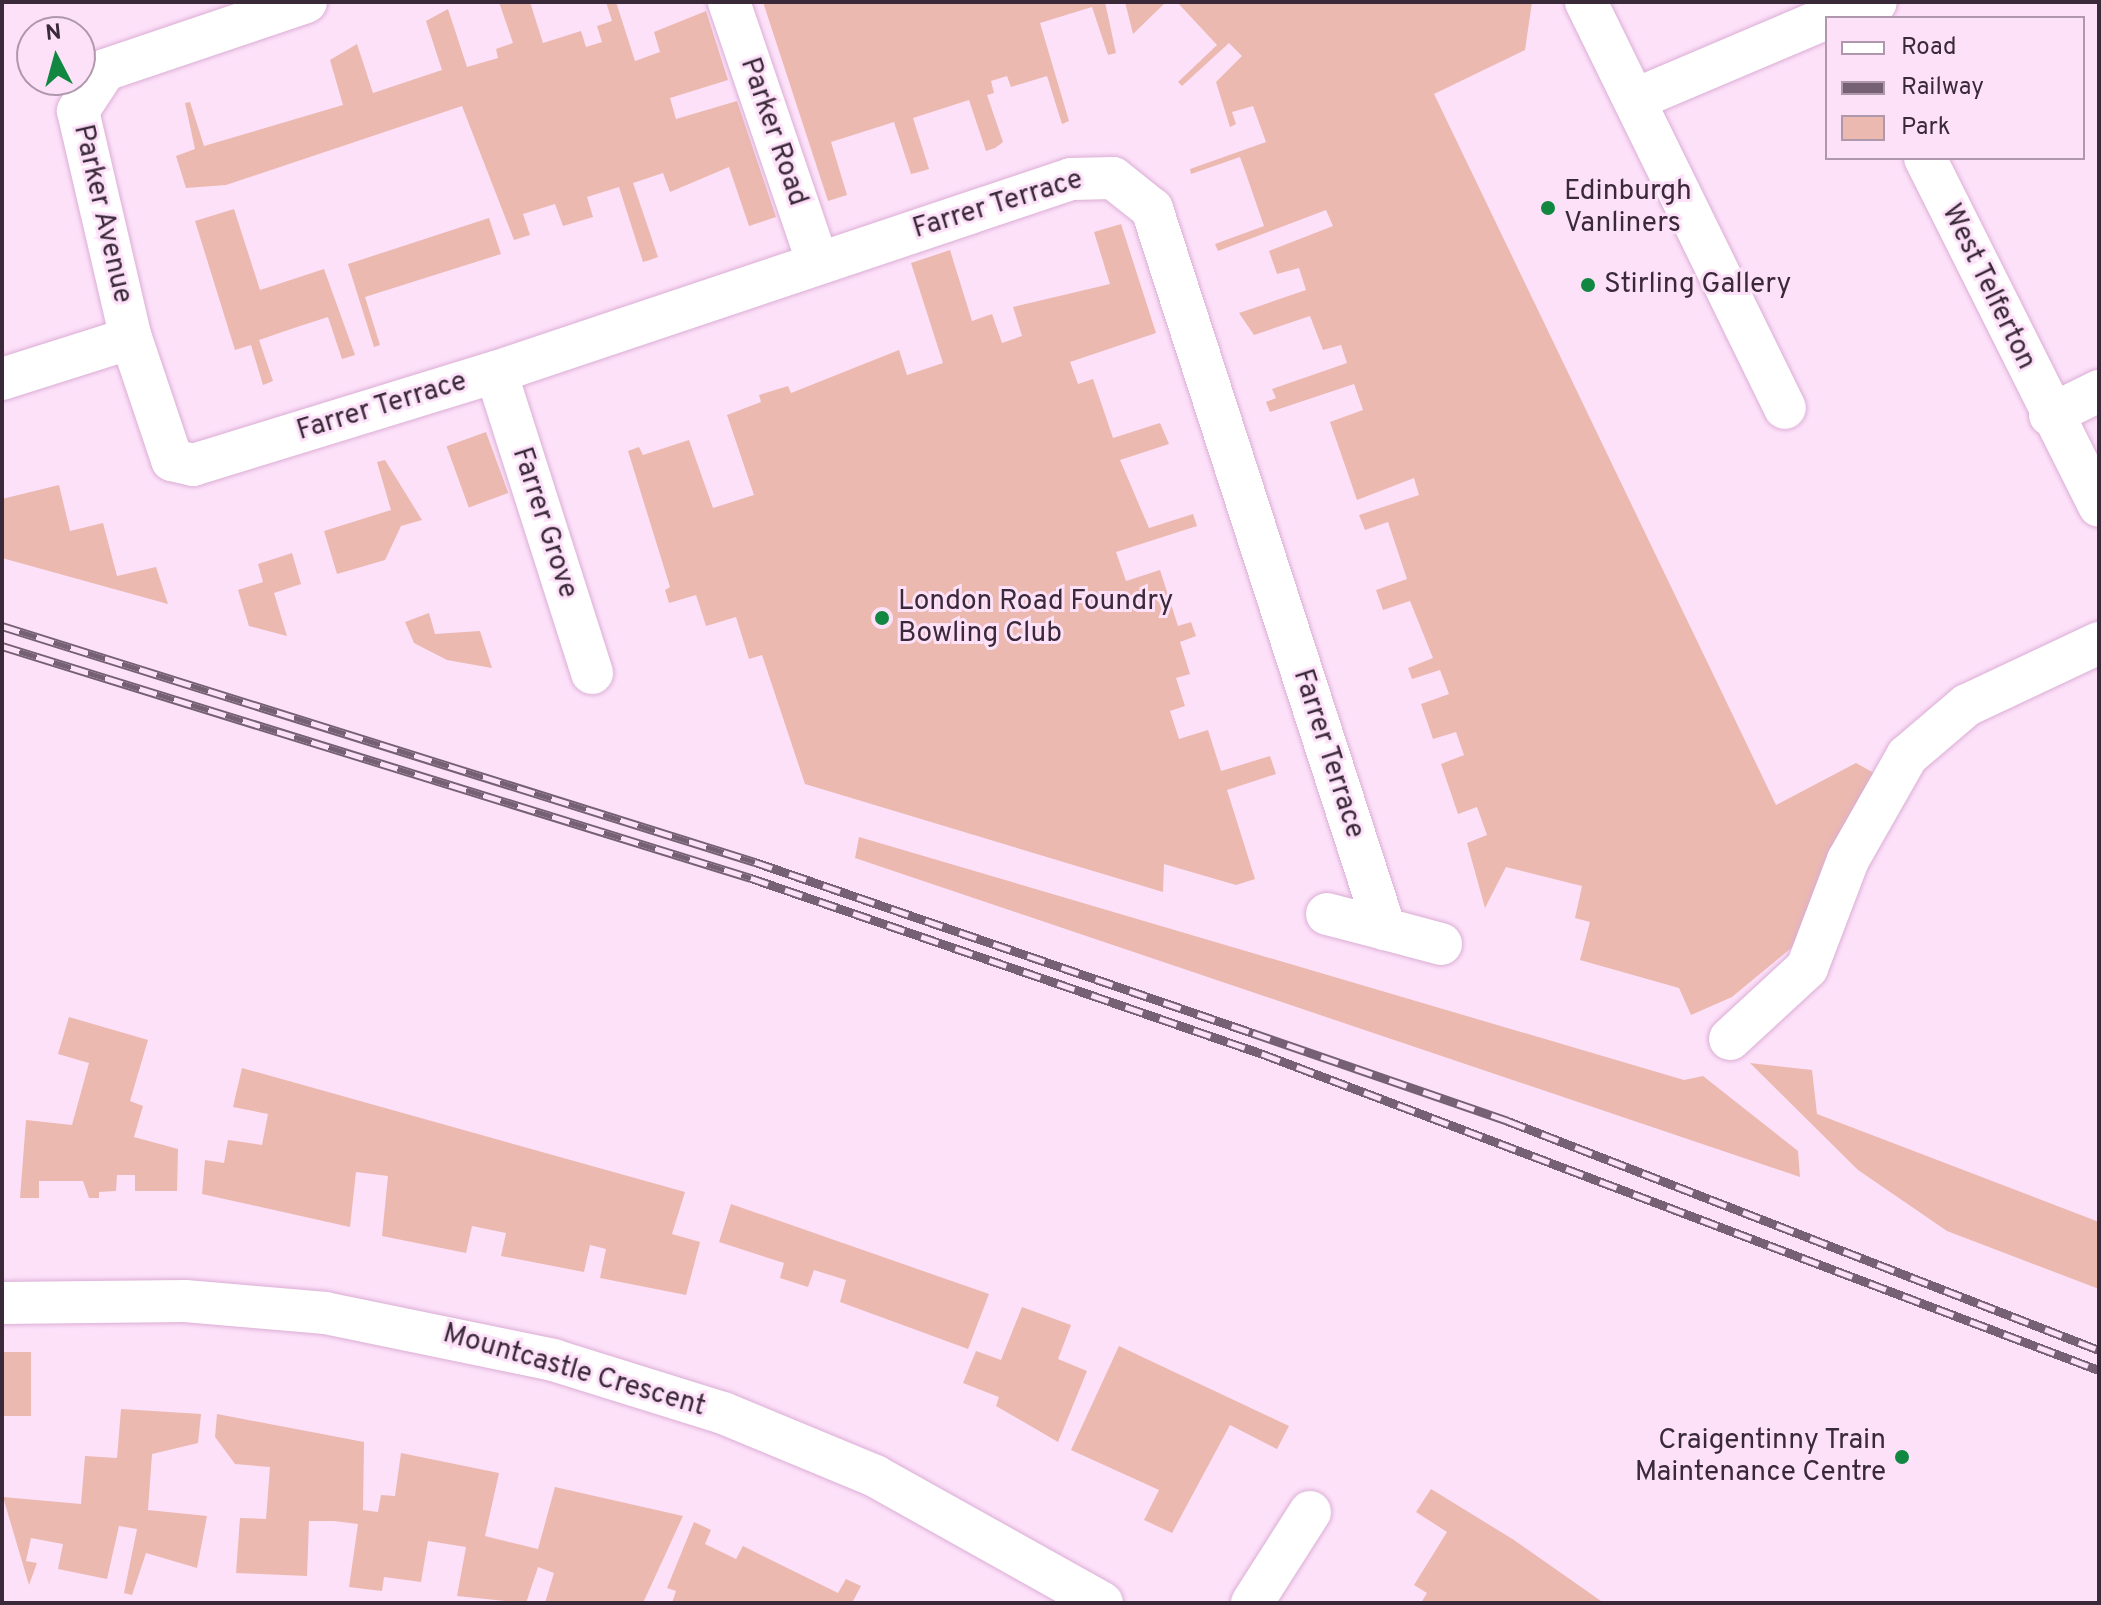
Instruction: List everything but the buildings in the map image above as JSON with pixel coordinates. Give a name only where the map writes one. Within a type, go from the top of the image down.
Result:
[{"type":"street","name":"Parker Avenue","points":[[167,451],[131,338],[77,130],[83,100],[105,70],[306,2]]},
{"type":"street","name":"Parker Road","points":[[729,2],[818,263]]},
{"type":"street","points":[[1586,2],[1785,408]]},
{"type":"street","points":[[1636,99],[1825,22]]},
{"type":"street","name":"West Telferton","points":[[1926,160],[2050,415],[2099,506]]},
{"type":"street","name":"Farrer Terrace","points":[[167,451],[176,463],[193,465],[496,372],[1071,179],[1113,178],[1146,200],[1385,929]]},
{"type":"street","name":"Parker Avenue","points":[[2,379],[131,338]]},
{"type":"street","name":"Farrer Grove","points":[[496,372],[592,673]]},
{"type":"street","points":[[2050,415],[2099,391]]},
{"type":"street","points":[[1730,1039],[1807,968],[1848,860],[1907,756],[1967,705],[2099,643]]},
{"type":"street","points":[[1327,914],[1441,944]]},
{"type":"street","name":"Mountcastle Crescent","points":[[2,1303],[147,1300],[325,1313],[553,1360],[723,1413],[875,1476],[1102,1603]]},
{"type":"street","points":[[1252,1603],[1310,1512]]},
{"type":"green space","points":[[499,2],[530,2],[543,43],[581,31],[586,47],[602,42],[597,26],[612,21],[606,2],[616,2],[635,61],[660,52],[654,32],[706,11],[728,80],[670,98],[676,119],[737,101],[776,217],[749,226],[729,167],[670,192],[663,173],[633,183],[658,257],[650,260],[643,262],[619,187],[587,197],[593,217],[563,226],[555,204],[523,214],[530,235],[514,240],[462,106],[226,185],[186,188],[176,156],[195,149],[185,103],[190,102],[204,146],[343,105],[330,60],[357,44],[373,93],[442,70],[426,21],[448,9],[467,67],[498,58],[496,49],[513,43]]},
{"type":"green space","points":[[763,2],[1105,2],[1116,53],[1108,55],[1092,7],[1040,23],[1069,121],[1062,124],[1047,76],[1011,87],[1007,76],[991,81],[994,93],[987,95],[1003,142],[995,148],[986,151],[969,100],[913,118],[929,169],[911,174],[894,122],[831,142],[847,195],[828,201]]},
{"type":"green space","points":[[1125,2],[1166,2],[1133,34]]},
{"type":"green space","points":[[1177,2],[1532,2],[1525,50],[1434,94],[1776,805],[1856,763],[1874,773],[1796,944],[1732,997],[1691,1015],[1679,988],[1580,960],[1590,922],[1575,918],[1582,886],[1506,867],[1485,908],[1467,843],[1487,835],[1477,807],[1458,814],[1441,764],[1464,755],[1456,732],[1433,739],[1421,704],[1449,694],[1440,670],[1412,679],[1408,668],[1433,658],[1410,601],[1383,610],[1376,590],[1407,579],[1388,522],[1365,530],[1359,515],[1419,495],[1414,478],[1357,500],[1330,422],[1363,410],[1354,384],[1270,412],[1266,402],[1276,398],[1272,389],[1347,363],[1341,345],[1323,350],[1310,316],[1254,335],[1239,313],[1306,290],[1299,268],[1277,274],[1269,251],[1333,226],[1326,210],[1218,251],[1215,244],[1264,226],[1240,157],[1191,174],[1190,169],[1266,142],[1253,106],[1232,112],[1236,124],[1230,127],[1216,82],[1242,56],[1229,43],[1182,86],[1178,82],[1217,45]]},
{"type":"green space","points":[[234,209],[260,290],[324,269],[355,355],[342,359],[328,317],[294,328],[259,340],[273,381],[263,385],[251,345],[235,350],[195,221]]},
{"type":"green space","points":[[489,218],[501,254],[365,297],[380,345],[374,347],[348,264]]},
{"type":"green space","points":[[1121,224],[1156,333],[1070,362],[1078,384],[1093,379],[1113,438],[1160,423],[1169,444],[1120,460],[1149,528],[1193,514],[1197,526],[1116,552],[1126,581],[1160,570],[1178,626],[1191,622],[1196,636],[1180,642],[1190,674],[1176,678],[1185,706],[1170,711],[1179,739],[1208,730],[1221,771],[1270,756],[1276,774],[1227,790],[1255,879],[1236,885],[1164,864],[1163,892],[805,784],[762,655],[749,659],[736,617],[706,626],[696,595],[669,603],[665,590],[670,587],[628,451],[639,447],[643,455],[689,440],[713,508],[754,495],[727,415],[761,402],[759,395],[788,386],[791,393],[899,350],[907,375],[943,363],[911,263],[950,250],[972,321],[992,314],[1002,343],[1022,336],[1013,307],[1110,284],[1094,232]]},
{"type":"green space","points":[[486,432],[508,493],[469,507],[447,446]]},
{"type":"green space","points":[[385,460],[422,520],[401,526],[385,560],[337,574],[324,531],[391,510],[377,462]]},
{"type":"green space","points":[[59,485],[70,531],[103,523],[117,576],[156,567],[168,604],[2,558],[2,499]]},
{"type":"green space","points":[[292,553],[301,584],[274,593],[287,636],[249,626],[238,590],[263,582],[258,564]]},
{"type":"green space","points":[[429,613],[435,634],[480,631],[492,668],[447,660],[414,643],[405,622]]},
{"type":"green space","points":[[859,837],[1684,1080],[1703,1076],[1798,1151],[1800,1177],[855,858]]},
{"type":"green space","points":[[69,1017],[148,1040],[130,1101],[143,1106],[134,1137],[178,1149],[177,1191],[135,1191],[135,1175],[117,1175],[116,1191],[99,1192],[99,1198],[89,1198],[83,1181],[39,1181],[39,1198],[20,1198],[26,1120],[72,1125],[89,1063],[58,1054]]},
{"type":"green space","points":[[1750,1063],[1812,1070],[1817,1114],[2099,1222],[2099,1289],[1947,1231],[1858,1170]]},
{"type":"green space","points":[[242,1068],[685,1192],[672,1234],[700,1242],[686,1295],[600,1278],[606,1249],[590,1245],[584,1272],[501,1256],[506,1233],[472,1226],[466,1253],[382,1236],[388,1176],[356,1172],[350,1227],[202,1194],[205,1160],[224,1163],[228,1140],[262,1145],[268,1114],[233,1107]]},
{"type":"green space","points":[[731,1204],[989,1294],[968,1349],[840,1302],[846,1280],[814,1270],[808,1287],[780,1278],[784,1263],[719,1242]]},
{"type":"green space","points":[[1022,1307],[1071,1325],[1058,1359],[1087,1371],[1058,1442],[996,1406],[999,1397],[963,1383],[976,1351],[1001,1360]]},
{"type":"green space","points":[[1119,1346],[1289,1426],[1277,1449],[1230,1425],[1172,1533],[1144,1520],[1159,1490],[1071,1450]]},
{"type":"green space","points":[[2,1352],[31,1352],[31,1416],[2,1416]]},
{"type":"green space","points":[[121,1409],[201,1414],[198,1443],[152,1454],[148,1510],[207,1516],[197,1568],[146,1553],[132,1595],[124,1593],[137,1529],[119,1526],[107,1579],[58,1569],[63,1544],[31,1538],[26,1561],[37,1563],[29,1585],[3,1497],[81,1504],[85,1456],[117,1458]]},
{"type":"green space","points":[[217,1414],[364,1442],[363,1510],[378,1512],[381,1495],[395,1496],[401,1453],[499,1473],[485,1536],[538,1549],[555,1487],[683,1516],[643,1603],[545,1603],[554,1573],[538,1567],[526,1603],[457,1596],[466,1547],[428,1541],[421,1582],[384,1577],[382,1591],[349,1587],[358,1524],[334,1521],[309,1521],[307,1576],[236,1573],[240,1518],[266,1519],[270,1467],[235,1464],[215,1437]]},
{"type":"green space","points":[[1431,1489],[1514,1540],[1601,1601],[1421,1603],[1427,1593],[1414,1585],[1447,1532],[1416,1512]]},
{"type":"green space","points":[[694,1522],[711,1530],[705,1544],[736,1559],[743,1546],[838,1593],[846,1579],[861,1586],[852,1603],[672,1603],[676,1591],[667,1588]]},
{"type":"railway","points":[[2,626],[755,862],[1508,1121],[2099,1350]]},
{"type":"railway","points":[[2,646],[751,878],[1263,1054],[2099,1370]]},
{"type":"place","name":"Edinburgh Vanliners","points":[[1548,208]]},
{"type":"place","name":"Stirling Gallery","points":[[1588,285]]},
{"type":"place","name":"London Road Foundry Bowling Club","points":[[882,618]]},
{"type":"place","name":"Craigentinny Train Maintenance Centre","points":[[1902,1457]]}]
